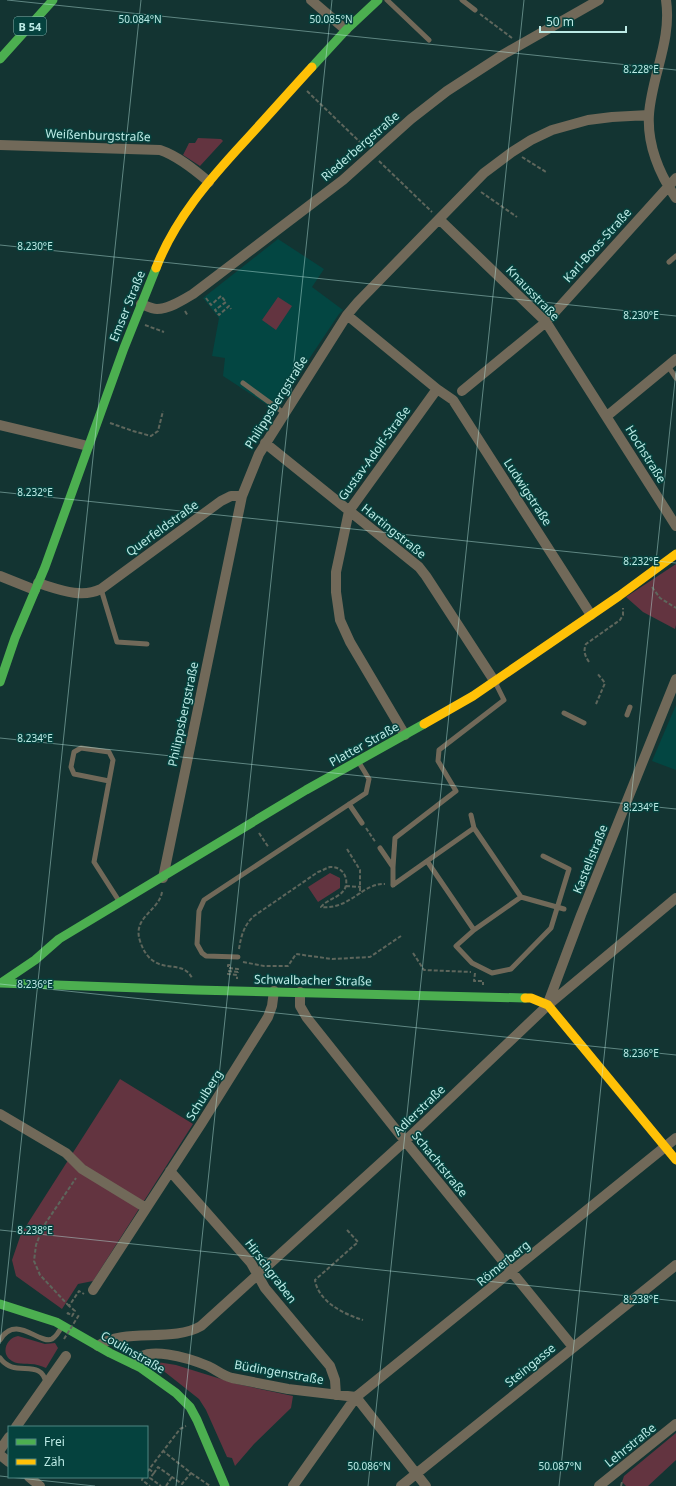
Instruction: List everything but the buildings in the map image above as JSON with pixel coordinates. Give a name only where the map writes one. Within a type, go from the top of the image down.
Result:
[{"type":"street","name":"B 54","points":[[0,59],[53,0]]},
{"type":"street","points":[[311,0],[346,30]]},
{"type":"street","name":"Emser Straße","points":[[0,682],[15,638],[36,587],[141,304],[169,239],[185,212],[209,182],[346,30],[378,0]]},
{"type":"street","name":"Riederbergstraße","points":[[141,304],[155,309],[180,302],[193,294],[343,180],[411,119],[465,78],[520,44],[600,0]]},
{"type":"street","points":[[666,0],[668,16],[666,38],[649,115],[649,126],[652,147],[660,170],[676,198]]},
{"type":"street","name":"B 54","points":[[0,67],[7,52]]},
{"type":"street","name":"Philippsbergstraße","points":[[163,878],[242,496],[255,463],[265,443],[284,413],[347,315],[436,217],[484,173],[512,152],[531,140],[552,130],[578,122],[612,117],[649,115]]},
{"type":"street","name":"Weißenburgstraße","points":[[0,145],[160,150],[209,182]]},
{"type":"street","name":"Karl-Boos-Straße","points":[[462,391],[546,322],[676,178]]},
{"type":"street","name":"Knausstraße","points":[[436,217],[546,322],[607,416]]},
{"type":"street","name":"Ludwigstraße","points":[[347,315],[437,389],[453,400],[591,615]]},
{"type":"street","points":[[607,416],[676,359]]},
{"type":"street","name":"Gustav-Adolf-Straße","points":[[405,735],[350,642],[340,620],[336,592],[336,572],[349,511],[437,389]]},
{"type":"street","name":"Hochstraße","points":[[607,416],[676,526]]},
{"type":"street","points":[[0,425],[88,446]]},
{"type":"street","name":"Hartingstraße","points":[[265,443],[422,571],[495,682]]},
{"type":"street","name":"Querfeldstraße","points":[[0,576],[36,587],[89,593],[101,588],[221,500],[231,496],[242,496]]},
{"type":"street","name":"Platter Straße","points":[[2,971],[54,943],[306,790],[405,735],[495,682],[619,596],[676,554]]},
{"type":"street","name":"Kastellstraße","points":[[548,1004],[581,915],[676,679]]},
{"type":"street","name":"Adlerstraße","points":[[98,1346],[110,1338],[177,1333],[191,1331],[201,1326],[405,1141],[548,1004],[676,898]]},
{"type":"street","name":"Platter Straße","points":[[1,983],[35,960],[54,943]]},
{"type":"street","name":"Schwalbacher Straße","points":[[2,971],[76,985]]},
{"type":"street","name":"Schwalbacher Straße","points":[[1,983],[196,990],[527,998],[535,999],[548,1004]]},
{"type":"street","name":"Schulberg","points":[[93,1290],[268,1017],[272,1006],[274,992]]},
{"type":"street","name":"Schachtstraße","points":[[300,992],[300,1006],[307,1018],[573,1347]]},
{"type":"street","points":[[548,1004],[676,1160]]},
{"type":"street","points":[[0,1114],[66,1153],[82,1169],[146,1208]]},
{"type":"street","name":"Römerberg","points":[[293,1486],[356,1397],[676,1138]]},
{"type":"street","name":"Hirschgraben","points":[[170,1172],[251,1263],[265,1288],[330,1366],[335,1380],[336,1395]]},
{"type":"street","name":"Steingasse","points":[[401,1486],[676,1264]]},
{"type":"street","name":"Coulinstraße","points":[[0,1304],[47,1318],[64,1321],[98,1346],[134,1364],[183,1399],[190,1407],[197,1420],[225,1486]]},
{"type":"street","name":"Büdingenstraße","points":[[134,1364],[139,1357],[153,1353],[174,1356],[209,1366],[224,1376],[232,1378],[288,1389],[356,1397]]},
{"type":"street","points":[[17,1426],[66,1356]]},
{"type":"street","points":[[356,1397],[426,1486]]},
{"type":"street","name":"Lehrstraße","points":[[599,1486],[676,1424]]},
{"type":"street","points":[[0,1450],[8,1438]]},
{"type":"street","points":[[0,1455],[8,1461]]},
{"type":"street","points":[[30,1478],[40,1486]]},
{"type":"lane","points":[[387,0],[429,40]]},
{"type":"lane","points":[[462,0],[475,10]]},
{"type":"lane","points":[[669,262],[676,256]]},
{"type":"lane","points":[[668,366],[676,378]]},
{"type":"lane","points":[[243,384],[284,413]]},
{"type":"lane","points":[[101,588],[117,642],[147,644]]},
{"type":"lane","points":[[392,885],[395,838],[456,791],[438,761],[439,750],[504,700],[495,682]]},
{"type":"lane","points":[[627,715],[630,707]]},
{"type":"lane","points":[[564,713],[584,723]]},
{"type":"lane","points":[[109,781],[74,774],[70,767],[74,752],[81,748],[109,752],[113,760],[94,862],[121,903]]},
{"type":"lane","points":[[238,959],[208,957],[202,953],[197,944],[199,911],[204,900],[366,793],[369,779],[358,761]]},
{"type":"lane","points":[[349,804],[362,823]]},
{"type":"lane","points":[[471,815],[474,828],[521,897],[564,909]]},
{"type":"lane","points":[[392,885],[474,828]]},
{"type":"lane","points":[[380,848],[393,867]]},
{"type":"lane","points":[[521,897],[474,930],[456,946],[472,963],[492,972],[511,969],[551,928],[569,870],[543,856]]},
{"type":"lane","points":[[426,861],[474,930]]},
{"type":"lane","points":[[0,1340],[7,1332],[17,1329],[30,1332],[46,1339],[51,1339],[56,1336],[64,1321]]},
{"type":"lane","points":[[0,1358],[4,1364],[11,1368],[31,1368],[37,1370],[44,1377],[46,1383]]},
{"type":"path","points":[[475,10],[520,44]]},
{"type":"path","points":[[307,91],[365,147]]},
{"type":"path","points":[[512,152],[546,172]]},
{"type":"path","points":[[380,162],[436,217]]},
{"type":"path","points":[[471,186],[517,217]]},
{"type":"path","points":[[204,296],[211,305],[221,296],[226,302],[215,310],[219,315],[229,306],[231,308]]},
{"type":"path","points":[[142,324],[164,332]]},
{"type":"path","points":[[98,418],[151,436],[158,431],[163,411]]},
{"type":"path","points":[[645,576],[660,598],[676,608]]},
{"type":"path","points":[[589,662],[584,649],[586,644],[620,620],[623,615],[623,607],[619,596]]},
{"type":"path","points":[[596,704],[605,683],[597,673]]},
{"type":"path","points":[[362,823],[380,848]]},
{"type":"path","points":[[258,832],[267,845]]},
{"type":"path","points":[[347,849],[360,870],[360,894]]},
{"type":"path","points":[[240,941],[246,925],[254,916],[318,872],[328,868],[339,868],[343,872],[346,878],[346,886],[343,892],[332,900],[324,903],[321,907],[329,908],[341,905],[377,884],[392,885]]},
{"type":"path","points":[[163,878],[161,896],[157,904],[146,915],[141,924],[139,936],[142,948],[152,961],[158,964],[184,969],[190,973],[196,990]]},
{"type":"path","points":[[346,886],[361,886]]},
{"type":"path","points":[[238,959],[264,966],[288,966],[296,954],[332,959],[370,957],[401,936]]},
{"type":"path","points":[[412,953],[424,970],[475,972],[474,981],[483,982]]},
{"type":"path","points":[[237,980],[237,975],[228,974],[228,971],[238,972],[238,969],[228,968],[228,965],[238,966]]},
{"type":"path","points":[[64,1321],[68,1313],[72,1316],[75,1311],[40,1275],[34,1260],[36,1245],[44,1227],[82,1169]]},
{"type":"path","points":[[347,1230],[358,1242],[315,1280],[316,1288],[323,1298],[336,1307],[363,1320]]},
{"type":"path","points":[[69,1306],[79,1291],[84,1295],[90,1288],[93,1290]]},
{"type":"path","points":[[64,1339],[79,1314]]},
{"type":"path","points":[[154,1473],[149,1469],[180,1429]]},
{"type":"path","points":[[162,1451],[190,1473],[210,1486]]},
{"type":"path","points":[[161,1486],[157,1485],[150,1478],[158,1467],[182,1484],[190,1473]]},
{"type":"path","points":[[166,1486],[172,1477]]},
{"type":"path","points":[[143,1478],[142,1480],[150,1486]]},
{"type":"path","points":[[621,1486],[622,1482]]},
{"type":"shaded area","points":[[198,138],[221,139],[223,141],[200,166],[183,155],[189,143],[195,143]]},
{"type":"shaded area","points":[[278,239],[324,269],[312,287],[343,310],[275,410],[223,376],[225,358],[212,356],[219,318],[203,298]]},
{"type":"shaded area","points":[[278,297],[292,306],[276,330],[262,320]]},
{"type":"shaded area","points":[[676,564],[675,629],[643,612],[626,597]]},
{"type":"shaded area","points":[[676,705],[676,770],[652,761]]},
{"type":"shaded area","points":[[330,873],[340,878],[340,888],[318,902],[308,887]]},
{"type":"shaded area","points":[[120,1079],[193,1124],[93,1281],[78,1284],[62,1309],[16,1276],[12,1260],[21,1234]]},
{"type":"shaded area","points":[[18,1336],[45,1344],[55,1343],[58,1348],[46,1368],[34,1364],[16,1363],[8,1358],[5,1351],[6,1347],[10,1340]]},
{"type":"shaded area","points":[[151,1361],[176,1365],[237,1384],[293,1396],[291,1408],[254,1444],[235,1466],[232,1458],[227,1457],[206,1410],[199,1399]]},
{"type":"shaded area","points":[[676,1433],[676,1460],[648,1486],[626,1486],[622,1482],[624,1476]]},
{"type":"traffic: fast","points":[[0,59],[53,0]]},
{"type":"traffic: fast","points":[[312,67],[346,30],[378,0]]},
{"type":"traffic: fast","points":[[0,682],[15,638],[45,567],[124,348],[156,268]]},
{"type":"traffic: fast","points":[[1,983],[35,960],[59,939],[306,790],[424,724]]},
{"type":"traffic: fast","points":[[0,983],[196,990],[525,998]]},
{"type":"traffic: fast","points":[[0,1304],[56,1322],[110,1353],[141,1368],[176,1393],[190,1407],[197,1420],[225,1486]]},
{"type":"traffic: slow","points":[[156,268],[173,233],[194,201],[231,156],[312,67]]},
{"type":"traffic: slow","points":[[424,724],[473,696],[619,596],[676,554]]},
{"type":"traffic: slow","points":[[525,998],[531,998],[548,1005],[676,1160]]}]
